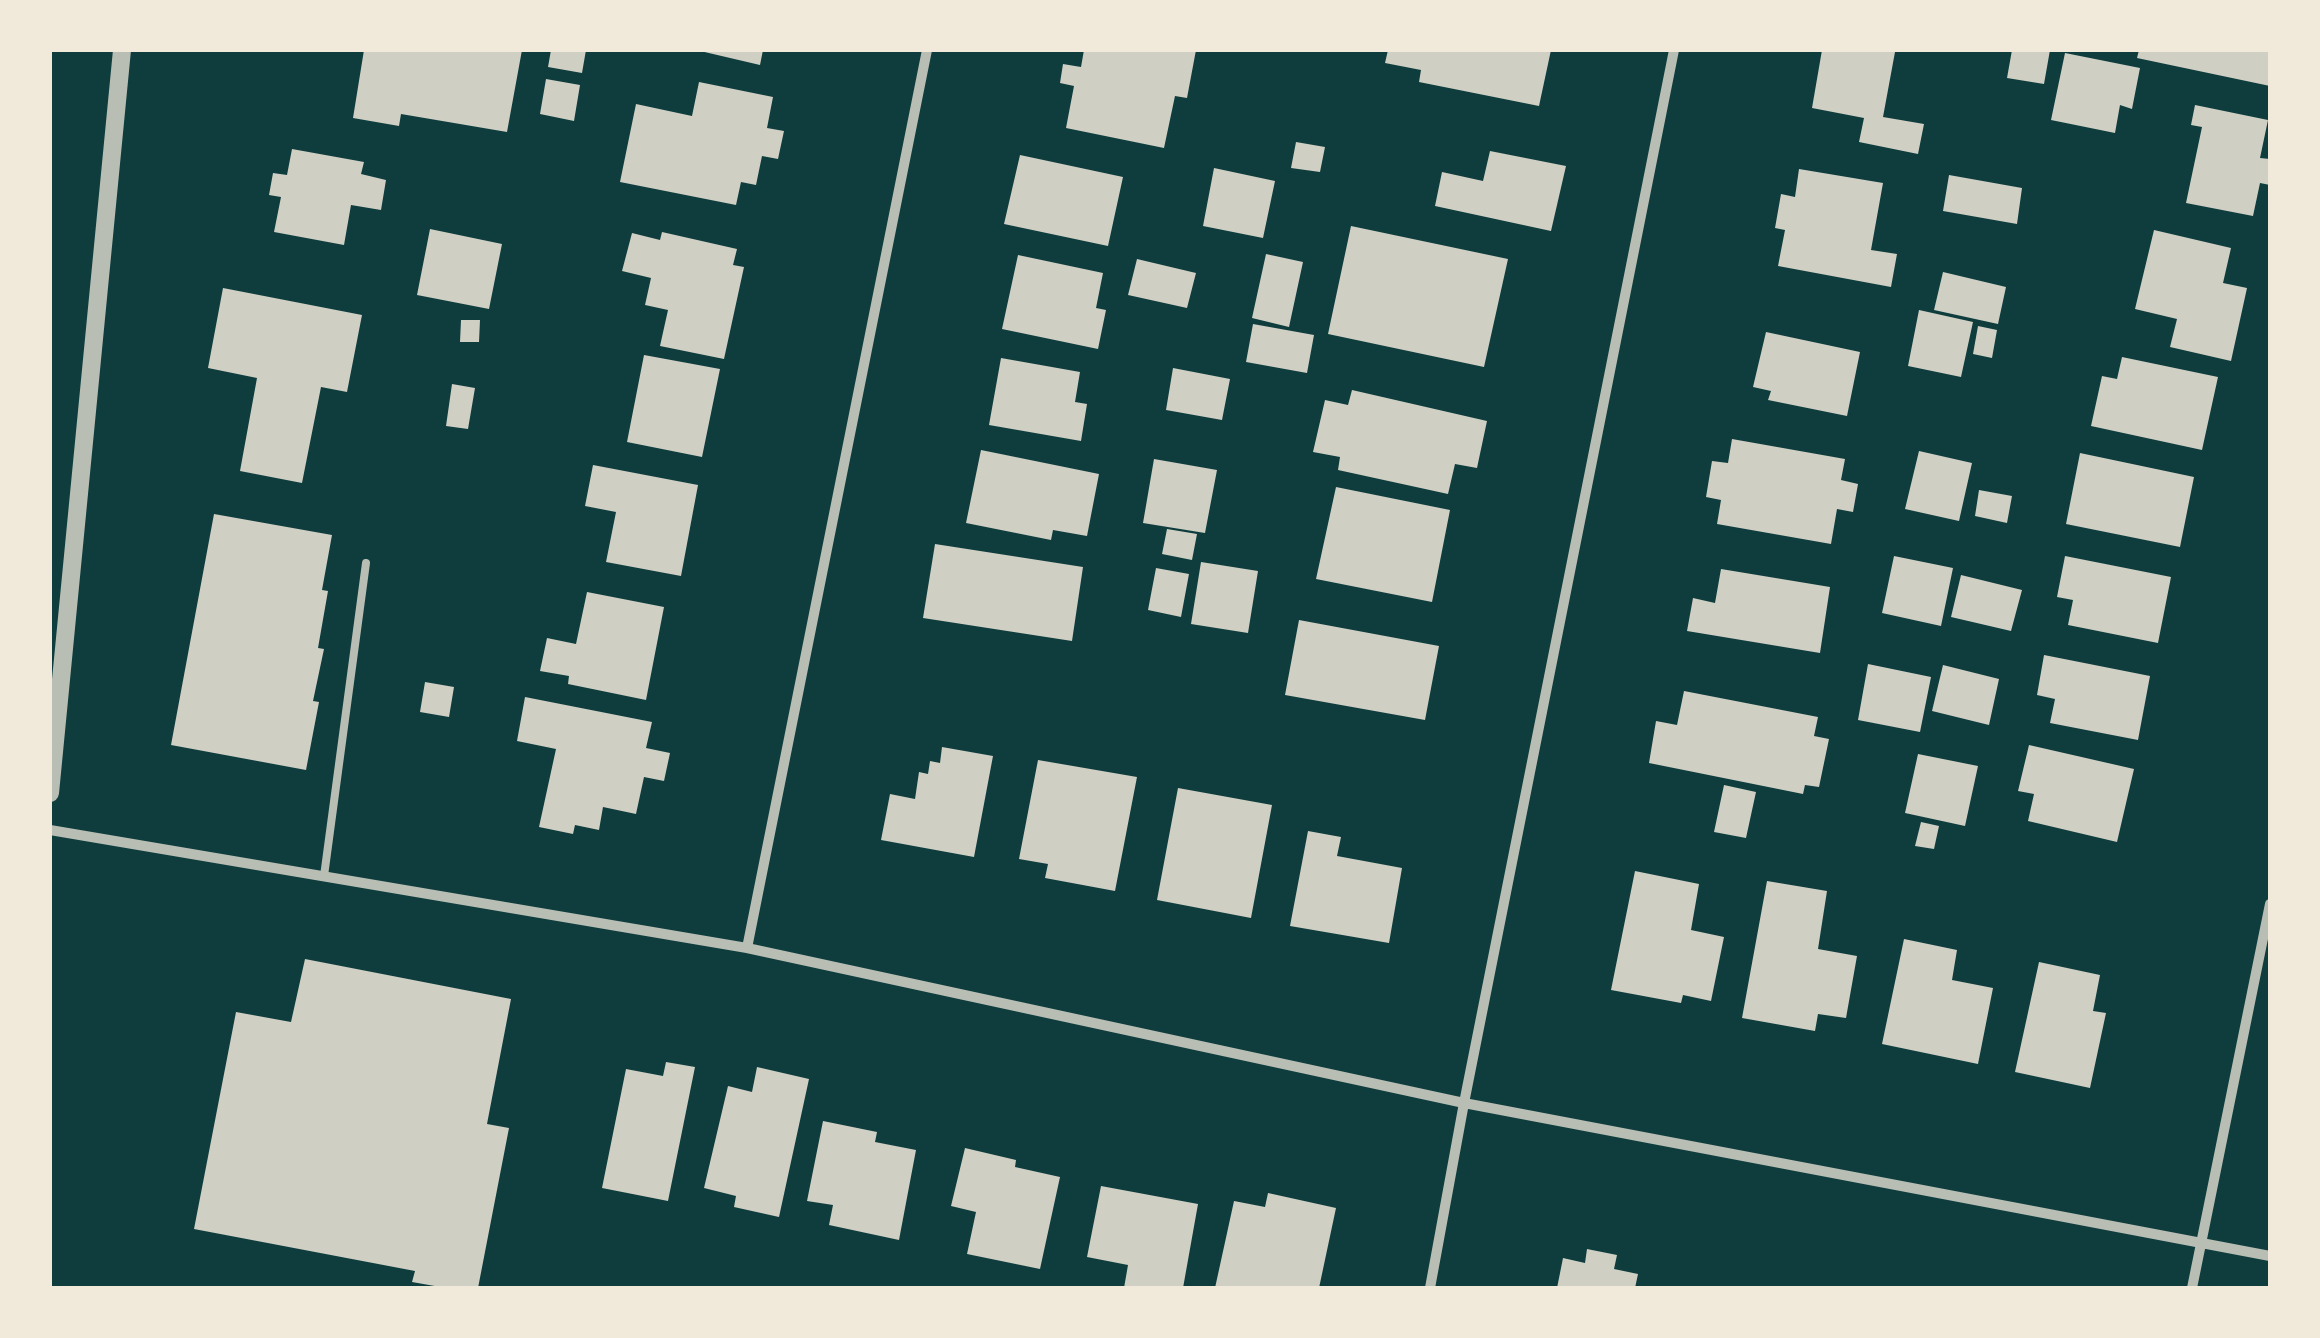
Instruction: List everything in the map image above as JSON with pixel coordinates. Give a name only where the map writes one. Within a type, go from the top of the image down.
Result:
[{"type":"street","points":[[50,793],[122,51],[113,50]]},
{"type":"street","points":[[747,948],[927,50]]},
{"type":"street","points":[[1430,1288],[1674,50]]},
{"type":"street","points":[[50,830],[747,948],[1464,1103],[2270,1256]]},
{"type":"street","points":[[2192,1288],[2270,904]]},
{"type":"lane","points":[[324,876],[366,564]]},
{"type":"building","points":[[364,50],[522,50],[507,132],[401,114],[399,126],[353,118]]},
{"type":"building","points":[[551,50],[586,50],[582,73],[548,67]]},
{"type":"building","points":[[696,50],[763,50],[760,65]]},
{"type":"building","points":[[1084,50],[1196,50],[1187,98],[1175,96],[1164,148],[1066,128],[1074,86],[1060,83],[1063,64],[1081,67]]},
{"type":"building","points":[[1388,50],[1551,50],[1539,106],[1419,82],[1421,70],[1385,63]]},
{"type":"building","points":[[1822,50],[1895,52],[1883,117],[1924,124],[1918,154],[1859,142],[1864,118],[1812,108]]},
{"type":"building","points":[[2012,50],[2050,50],[2044,84],[2007,78]]},
{"type":"building","points":[[2139,50],[2270,50],[2270,86],[2137,58]]},
{"type":"building","points":[[2065,53],[2140,68],[2132,109],[2120,105],[2115,133],[2051,120]]},
{"type":"building","points":[[546,79],[580,85],[574,121],[540,114]]},
{"type":"building","points":[[699,82],[773,97],[767,128],[784,131],[778,159],[762,156],[756,185],[741,182],[736,205],[620,182],[636,104],[692,116]]},
{"type":"building","points":[[2195,105],[2268,120],[2260,158],[2270,159],[2270,185],[2260,183],[2253,216],[2186,203],[2202,127],[2191,125]]},
{"type":"building","points":[[1296,142],[1325,147],[1320,172],[1291,168]]},
{"type":"building","points":[[292,149],[364,162],[361,174],[386,180],[381,210],[351,205],[344,245],[274,232],[281,197],[269,195],[273,173],[287,175]]},
{"type":"building","points":[[1490,151],[1566,166],[1551,231],[1435,206],[1442,172],[1483,181]]},
{"type":"building","points":[[1020,155],[1123,177],[1108,246],[1004,224]]},
{"type":"building","points":[[1214,168],[1275,181],[1263,238],[1203,226]]},
{"type":"building","points":[[1799,169],[1883,183],[1871,250],[1897,254],[1891,287],[1778,266],[1785,230],[1775,228],[1781,194],[1795,197]]},
{"type":"building","points":[[1949,175],[2022,188],[2017,224],[1943,211]]},
{"type":"building","points":[[1351,226],[1508,259],[1484,367],[1328,334]]},
{"type":"building","points":[[430,229],[502,244],[489,309],[417,295]]},
{"type":"building","points":[[2154,230],[2231,248],[2223,283],[2247,288],[2231,361],[2170,347],[2177,319],[2135,309]]},
{"type":"building","points":[[662,232],[737,249],[733,265],[744,267],[724,359],[660,346],[668,310],[645,305],[651,278],[622,271],[632,233],[660,240]]},
{"type":"building","points":[[1266,254],[1303,262],[1289,327],[1252,318]]},
{"type":"building","points":[[1018,255],[1103,273],[1096,308],[1106,310],[1098,349],[1002,329]]},
{"type":"building","points":[[1137,259],[1196,273],[1187,308],[1128,295]]},
{"type":"building","points":[[1943,272],[2006,287],[1998,324],[1934,310]]},
{"type":"building","points":[[223,288],[362,315],[347,392],[321,387],[302,483],[240,471],[257,378],[208,368]]},
{"type":"building","points":[[1919,310],[1973,322],[1961,377],[1908,366]]},
{"type":"building","points":[[461,320],[480,320],[479,342],[460,342]]},
{"type":"building","points":[[1253,324],[1314,335],[1307,373],[1246,362]]},
{"type":"building","points":[[1978,326],[1997,330],[1992,358],[1973,354]]},
{"type":"building","points":[[1766,332],[1860,352],[1847,416],[1768,400],[1771,391],[1753,387]]},
{"type":"building","points":[[644,355],[720,369],[702,457],[627,442]]},
{"type":"building","points":[[2122,357],[2218,377],[2202,450],[2091,426],[2102,376],[2117,379]]},
{"type":"building","points":[[1001,358],[1080,372],[1075,402],[1087,404],[1081,441],[989,425]]},
{"type":"building","points":[[1173,368],[1230,379],[1222,420],[1166,410]]},
{"type":"building","points":[[452,384],[475,388],[468,429],[446,426]]},
{"type":"building","points":[[1352,390],[1487,421],[1477,468],[1455,464],[1448,494],[1338,470],[1340,457],[1313,452],[1325,400],[1348,405]]},
{"type":"building","points":[[1732,439],[1845,459],[1841,480],[1858,484],[1853,512],[1837,509],[1831,544],[1717,524],[1721,500],[1706,497],[1712,461],[1728,463]]},
{"type":"building","points":[[981,450],[1099,474],[1087,536],[1053,530],[1051,540],[966,523]]},
{"type":"building","points":[[1919,451],[1972,463],[1959,521],[1905,509]]},
{"type":"building","points":[[2080,453],[2194,477],[2180,547],[2066,524]]},
{"type":"building","points":[[1154,459],[1217,470],[1205,533],[1143,523]]},
{"type":"building","points":[[593,465],[698,485],[681,576],[606,562],[616,512],[585,506]]},
{"type":"building","points":[[1336,487],[1450,510],[1432,602],[1316,579]]},
{"type":"building","points":[[1979,490],[2012,496],[2007,523],[1975,516]]},
{"type":"building","points":[[214,514],[332,535],[322,590],[328,591],[318,648],[324,649],[313,701],[319,702],[306,770],[171,745]]},
{"type":"building","points":[[1167,529],[1197,534],[1192,560],[1162,554]]},
{"type":"building","points":[[935,544],[1083,567],[1072,641],[923,618]]},
{"type":"building","points":[[1894,556],[1953,568],[1941,626],[1882,613]]},
{"type":"building","points":[[2065,556],[2171,577],[2158,643],[2068,625],[2073,600],[2057,597]]},
{"type":"building","points":[[1201,562],[1258,571],[1248,633],[1191,624]]},
{"type":"building","points":[[1156,568],[1189,574],[1181,617],[1148,610]]},
{"type":"building","points":[[1721,569],[1830,587],[1820,653],[1687,631],[1693,598],[1715,603]]},
{"type":"building","points":[[1961,575],[2022,590],[2011,631],[1951,617]]},
{"type":"building","points":[[587,592],[664,607],[646,700],[568,684],[569,676],[540,671],[547,638],[576,644]]},
{"type":"building","points":[[1299,620],[1439,646],[1425,720],[1285,695]]},
{"type":"building","points":[[2044,655],[2150,676],[2138,740],[2050,723],[2055,699],[2037,695]]},
{"type":"building","points":[[1868,664],[1931,677],[1920,732],[1858,720]]},
{"type":"building","points":[[1943,665],[1999,679],[1989,725],[1932,711]]},
{"type":"building","points":[[425,682],[454,687],[449,717],[420,712]]},
{"type":"building","points":[[1684,691],[1818,717],[1814,736],[1829,739],[1819,787],[1805,785],[1803,794],[1649,763],[1656,721],[1677,725]]},
{"type":"building","points":[[525,697],[652,722],[646,748],[670,753],[664,781],[644,777],[636,814],[603,807],[599,830],[575,825],[573,834],[539,827],[556,749],[517,741]]},
{"type":"building","points":[[2029,745],[2134,769],[2117,842],[2028,821],[2034,794],[2018,791]]},
{"type":"building","points":[[942,747],[993,756],[974,857],[881,840],[890,794],[915,799],[919,772],[928,774],[930,761],[940,763]]},
{"type":"building","points":[[1918,754],[1978,766],[1965,826],[1905,813]]},
{"type":"building","points":[[1038,760],[1137,777],[1115,891],[1045,878],[1048,864],[1019,859]]},
{"type":"building","points":[[1724,785],[1756,792],[1746,838],[1714,832]]},
{"type":"building","points":[[1178,788],[1272,805],[1251,918],[1157,900]]},
{"type":"building","points":[[1921,822],[1939,826],[1934,849],[1915,846]]},
{"type":"building","points":[[1308,831],[1341,837],[1337,856],[1402,868],[1389,943],[1290,926]]},
{"type":"building","points":[[1635,871],[1699,884],[1691,930],[1724,937],[1711,1001],[1683,995],[1681,1003],[1611,990]]},
{"type":"building","points":[[1767,881],[1827,891],[1818,949],[1857,956],[1846,1018],[1818,1014],[1815,1031],[1742,1018]]},
{"type":"building","points":[[1904,939],[1957,950],[1952,980],[1993,988],[1978,1064],[1882,1044]]},
{"type":"building","points":[[305,959],[511,999],[487,1124],[509,1128],[478,1288],[412,1282],[415,1271],[194,1229],[236,1012],[291,1022]]},
{"type":"building","points":[[2039,962],[2100,975],[2093,1011],[2106,1013],[2090,1088],[2015,1072]]},
{"type":"building","points":[[666,1062],[695,1067],[668,1201],[602,1188],[626,1069],[663,1076]]},
{"type":"building","points":[[757,1067],[809,1079],[779,1217],[734,1207],[736,1196],[704,1188],[728,1086],[752,1092]]},
{"type":"building","points":[[823,1121],[877,1132],[875,1142],[916,1150],[899,1240],[829,1225],[833,1205],[807,1201]]},
{"type":"building","points":[[965,1148],[1016,1160],[1015,1167],[1060,1177],[1040,1269],[967,1254],[976,1212],[951,1206]]},
{"type":"building","points":[[1101,1186],[1198,1204],[1183,1288],[1124,1288],[1128,1265],[1087,1257]]},
{"type":"building","points":[[1268,1193],[1336,1208],[1319,1288],[1215,1288],[1234,1201],[1265,1207]]},
{"type":"building","points":[[1587,1249],[1617,1255],[1614,1269],[1638,1274],[1635,1288],[1557,1288],[1563,1258],[1585,1263]]}]
